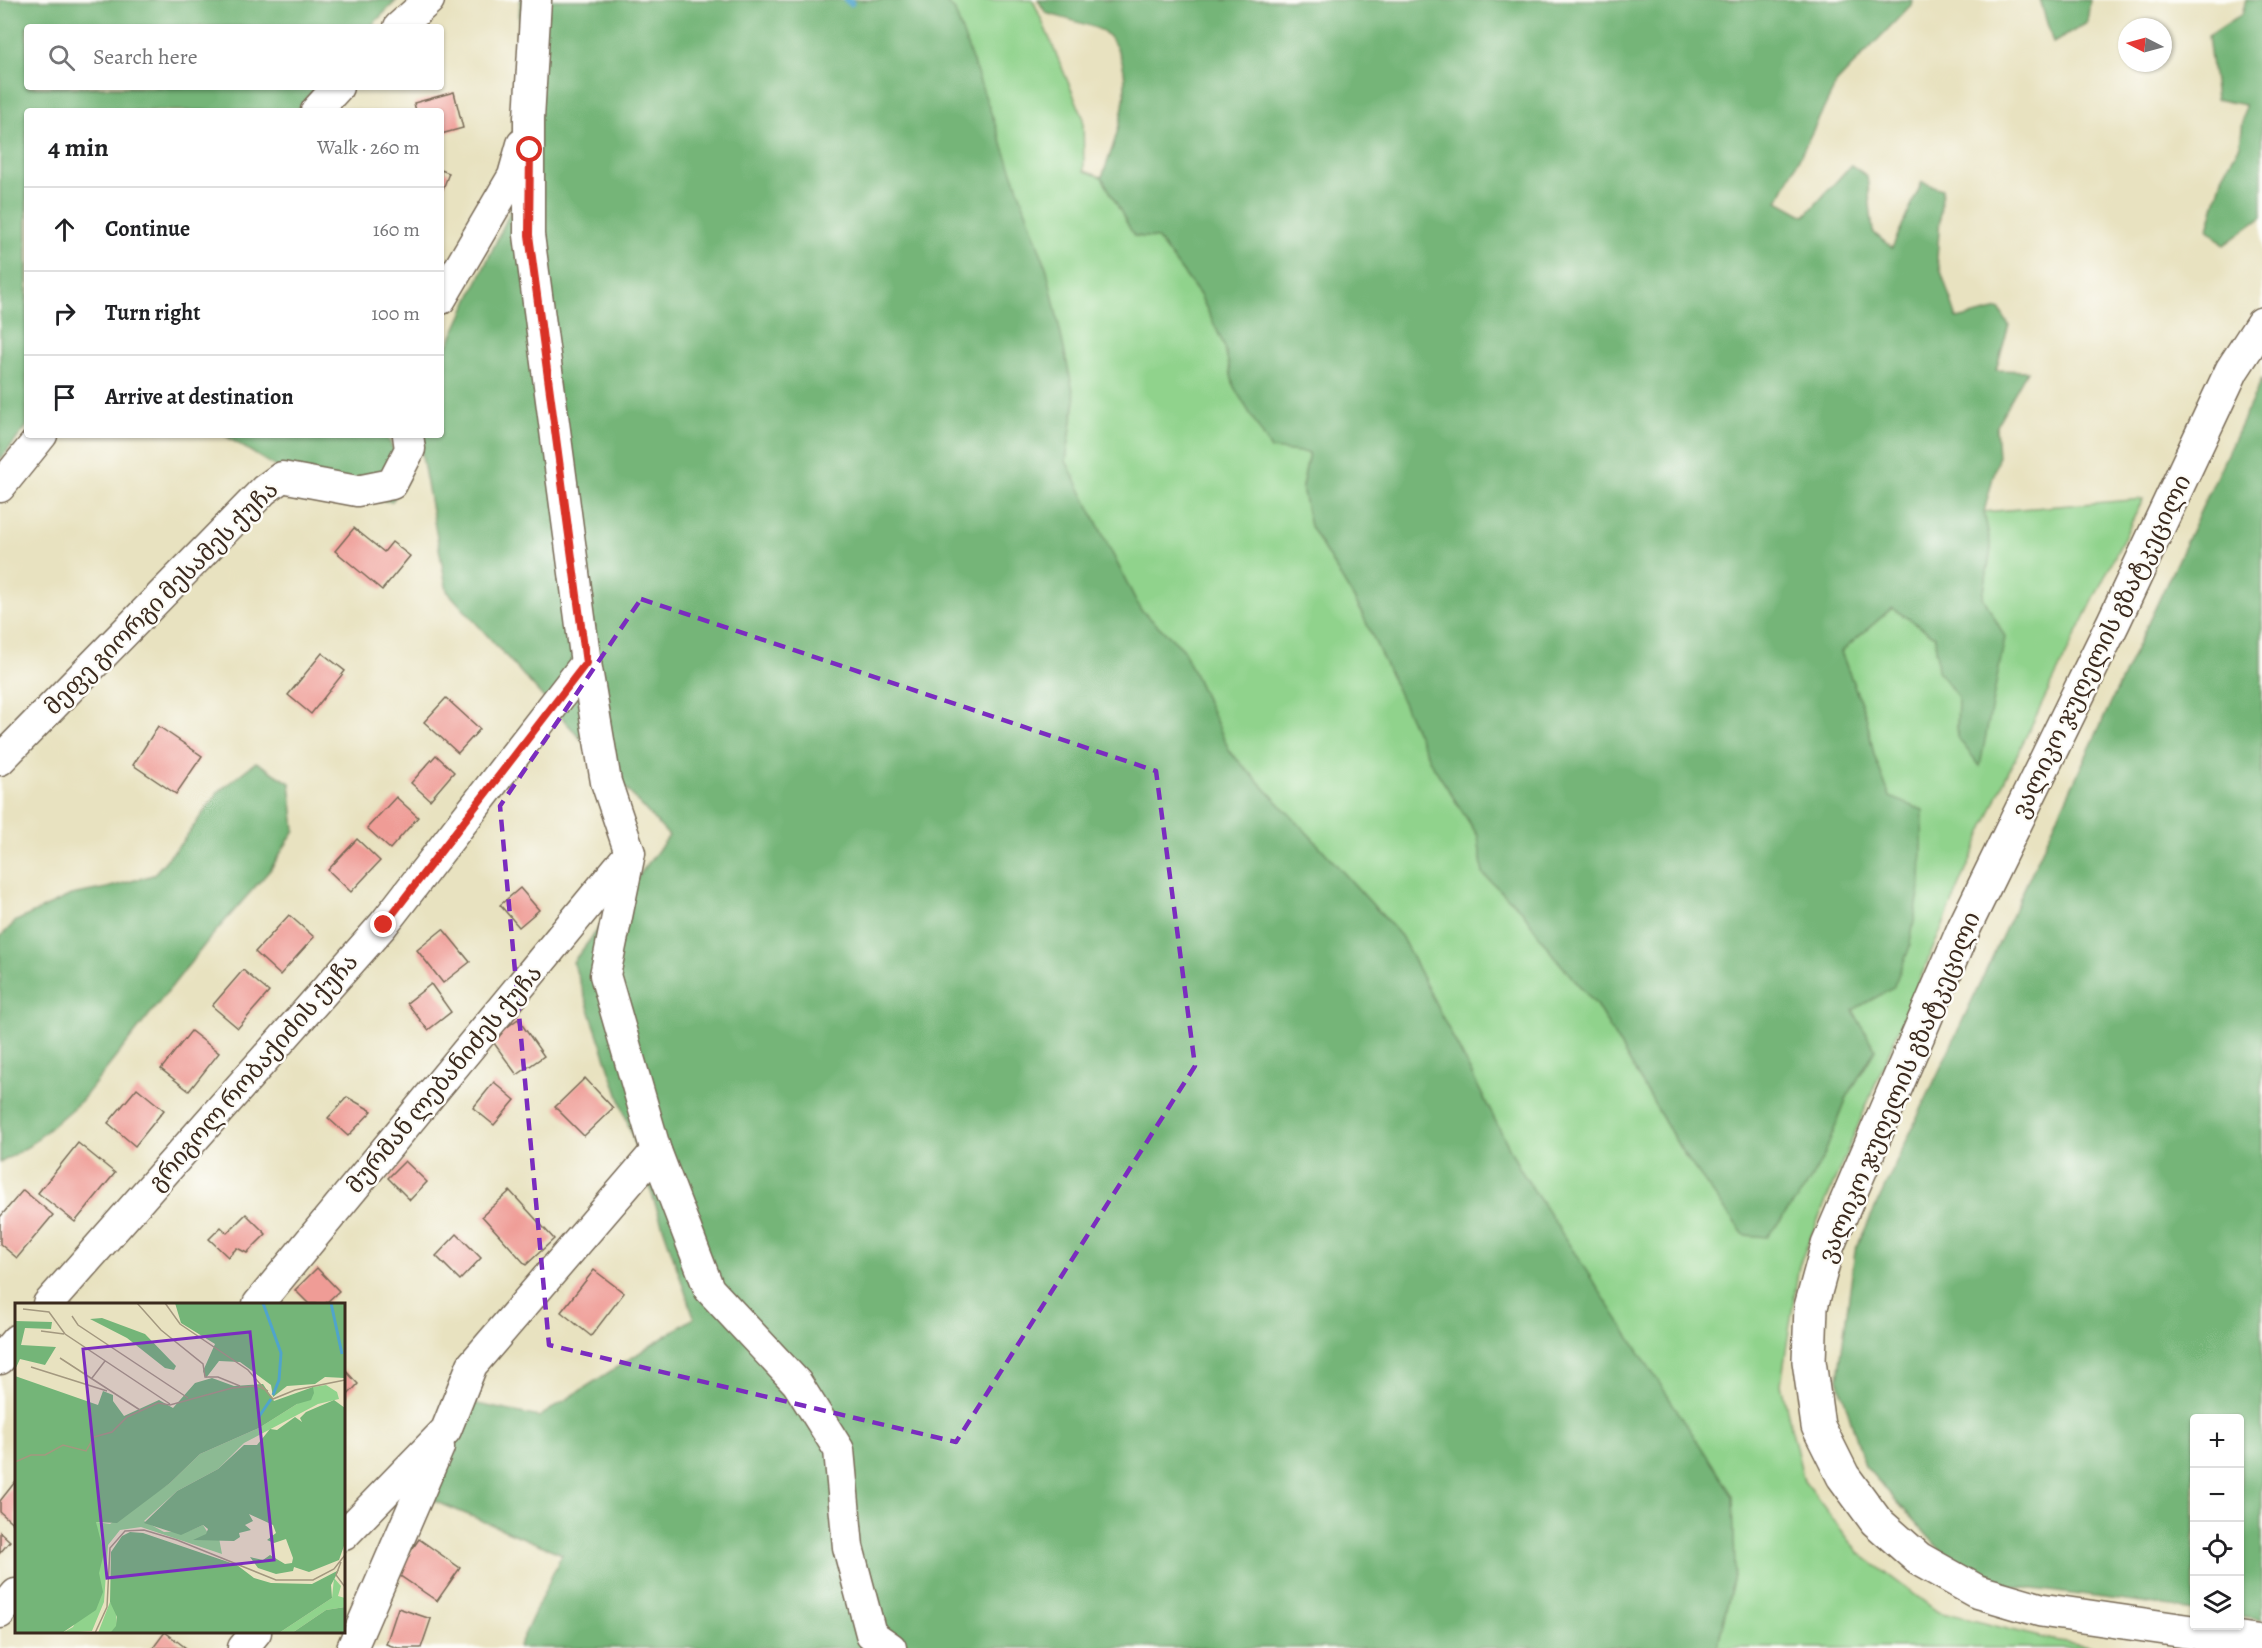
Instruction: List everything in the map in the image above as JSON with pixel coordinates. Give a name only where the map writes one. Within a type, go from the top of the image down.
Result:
[{"type":"main road","name":"ვალიკო ჯუღელის გზატკეცილი","points":[[2262,324],[2232,370],[2109,632],[1964,928],[1828,1245],[1811,1307],[1809,1361],[1818,1426],[1843,1476],[1876,1521],[1918,1558],[1976,1591],[2041,1610],[2262,1642]]},
{"type":"street","points":[[402,24],[429,0]]},
{"type":"street","points":[[536,0],[529,118],[529,235],[586,663],[606,782],[630,853],[605,975],[656,1150],[710,1289],[797,1383],[839,1450],[848,1547],[871,1634],[891,1648]]},
{"type":"street","points":[[319,108],[335,90]]},
{"type":"street","points":[[444,294],[513,176],[529,118]]},
{"type":"street","points":[[0,487],[40,438]]},
{"type":"street","name":"მეფე გიორგი მესამეს ქუჩა","points":[[0,760],[264,490],[282,477],[357,491],[392,484],[410,449],[408,438]]},
{"type":"street","name":"გრიგოლ რობაქიძის ქუჩა","points":[[50,1303],[384,925],[586,663]]},
{"type":"street","name":"მურმან ლებანიძეს ქუჩა","points":[[260,1303],[630,853]]},
{"type":"street","points":[[352,1648],[472,1365],[656,1150]]},
{"type":"street","points":[[0,1359],[15,1341]]},
{"type":"street","points":[[345,1534],[446,1430]]},
{"type":"street","points":[[0,1613],[15,1594]]},
{"type":"street","points":[[243,1648],[255,1633]]},
{"type":"highlighted area","points":[[641,599],[1156,771],[1195,1066],[956,1442],[549,1345],[500,806]]},
{"type":"green space","points":[[0,0],[397,0],[373,24],[24,24],[24,90],[314,90],[298,108],[24,108],[24,430],[0,460]]},
{"type":"green space","points":[[520,0],[942,0],[954,9],[1047,270],[1075,400],[1066,461],[1140,609],[1183,649],[1230,752],[1401,936],[1520,1169],[1733,1496],[1735,1571],[1717,1648],[518,1648],[562,1554],[430,1499],[473,1403],[539,1417],[694,1318],[573,962],[669,836],[447,591],[419,438],[444,438],[444,354],[510,212]]},
{"type":"green space","points":[[942,0],[1033,0],[1083,117],[1084,171],[1102,177],[1134,236],[1157,238],[1200,295],[1224,345],[1234,387],[1309,453],[1302,487],[1310,526],[1359,607],[1430,761],[1478,836],[1483,874],[1522,911],[1553,955],[1597,1006],[1683,1153],[1823,1158],[1847,1097],[1875,1050],[1853,1010],[1890,798],[1874,755],[1866,716],[1841,652],[1892,608],[1936,636],[1938,671],[1958,697],[1957,737],[2005,637],[1983,597],[1991,548],[1983,512],[2143,499],[2003,783],[1799,1265],[1781,1384],[1804,1481],[1859,1553],[1938,1612],[2053,1640],[2102,1648],[1717,1648],[1735,1571],[1520,1169],[1401,936],[1230,752],[1183,649],[1140,609],[1066,461],[1075,400],[954,10]]},
{"type":"green space","points":[[1038,0],[1912,0],[1911,5],[1837,82],[1778,201],[1805,216],[1851,165],[1867,176],[1873,232],[1892,248],[1922,182],[1942,189],[1937,259],[1957,319],[1999,309],[2009,325],[1996,370],[2027,371],[1996,426],[1998,458],[1984,512],[1991,548],[1983,597],[2005,637],[1980,766],[1957,737],[1958,697],[1938,671],[1935,636],[1892,608],[1841,652],[1866,716],[1874,755],[1890,797],[1923,810],[1921,883],[1909,949],[1893,988],[1853,1010],[1875,1050],[1847,1097],[1823,1158],[1805,1189],[1767,1237],[1744,1235],[1683,1153],[1597,1006],[1553,955],[1522,911],[1483,874],[1478,836],[1430,761],[1359,607],[1310,526],[1302,487],[1309,453],[1271,449],[1234,387],[1224,345],[1200,295],[1157,238],[1134,236],[1102,177],[1124,102],[1123,64],[1116,47],[1100,30],[1046,13]]},
{"type":"green space","points":[[2040,0],[2090,0],[2087,23],[2053,43]]},
{"type":"green space","points":[[2246,0],[2262,0],[2262,217],[2224,245],[2208,229],[2223,175],[2240,145],[2245,105],[2216,99],[2208,36],[2242,14]]},
{"type":"green space","points":[[2262,379],[2262,1619],[2244,1617],[2244,1414],[2190,1414],[2190,1609],[2012,1586],[1943,1553],[1865,1466],[1838,1379],[1855,1251]]},
{"type":"green space","points":[[229,438],[388,438],[408,478],[392,501],[332,502]]},
{"type":"green space","points":[[256,762],[290,783],[295,830],[270,870],[210,938],[82,1100],[29,1146],[0,1163],[0,937],[16,921],[71,895],[153,875],[183,841],[218,792]]},
{"type":"building","points":[[454,92],[463,128],[444,133],[444,108],[415,108],[414,103]]},
{"type":"building","points":[[444,171],[449,173],[444,186]]},
{"type":"building","points":[[354,528],[384,552],[392,542],[410,556],[382,590],[335,551]]},
{"type":"building","points":[[322,653],[345,671],[311,714],[288,695]]},
{"type":"building","points":[[446,698],[480,729],[458,753],[424,722]]},
{"type":"building","points":[[158,726],[202,756],[176,794],[133,765]]},
{"type":"building","points":[[436,755],[454,772],[430,800],[411,783]]},
{"type":"building","points":[[396,797],[418,817],[390,849],[367,828]]},
{"type":"building","points":[[357,839],[380,861],[351,892],[328,870]]},
{"type":"building","points":[[520,888],[539,910],[519,927],[500,905]]},
{"type":"building","points":[[289,915],[314,937],[280,975],[255,952]]},
{"type":"building","points":[[443,929],[470,962],[443,983],[417,950]]},
{"type":"building","points":[[243,970],[269,992],[238,1028],[212,1006]]},
{"type":"building","points":[[431,984],[451,1012],[428,1030],[407,1003]]},
{"type":"building","points":[[518,1019],[544,1056],[517,1075],[491,1039]]},
{"type":"building","points":[[191,1031],[219,1053],[189,1091],[161,1069]]},
{"type":"building","points":[[585,1078],[613,1108],[584,1136],[555,1107]]},
{"type":"building","points":[[494,1082],[515,1100],[494,1125],[473,1108]]},
{"type":"building","points":[[137,1088],[164,1110],[135,1146],[108,1123]]},
{"type":"building","points":[[347,1097],[372,1111],[348,1136],[328,1118]]},
{"type":"building","points":[[78,1143],[115,1173],[75,1222],[38,1193]]},
{"type":"building","points":[[405,1161],[427,1182],[410,1200],[388,1178]]},
{"type":"building","points":[[23,1190],[53,1215],[17,1258],[0,1244],[0,1217]]},
{"type":"building","points":[[510,1191],[554,1239],[526,1265],[482,1216]]},
{"type":"building","points":[[246,1214],[266,1234],[247,1253],[237,1248],[228,1257],[209,1239],[221,1227],[227,1233]]},
{"type":"building","points":[[457,1234],[481,1258],[460,1280],[436,1256]]},
{"type":"building","points":[[317,1268],[339,1291],[326,1303],[308,1303],[295,1290]]},
{"type":"building","points":[[594,1270],[624,1293],[591,1336],[561,1312]]},
{"type":"building","points":[[345,1370],[358,1384],[345,1398]]},
{"type":"building","points":[[15,1482],[15,1525],[0,1512],[0,1501]]},
{"type":"building","points":[[0,1532],[10,1541],[0,1553]]},
{"type":"building","points":[[419,1539],[460,1568],[437,1601],[396,1573]]},
{"type":"building","points":[[398,1608],[431,1619],[421,1648],[398,1648],[386,1644]]},
{"type":"building","points":[[166,1633],[186,1648],[153,1648]]},
{"type":"waterway","points":[[847,0],[851,3]]},
{"type":"route","points":[[384,925],[586,663],[529,235],[530,150]]}]
